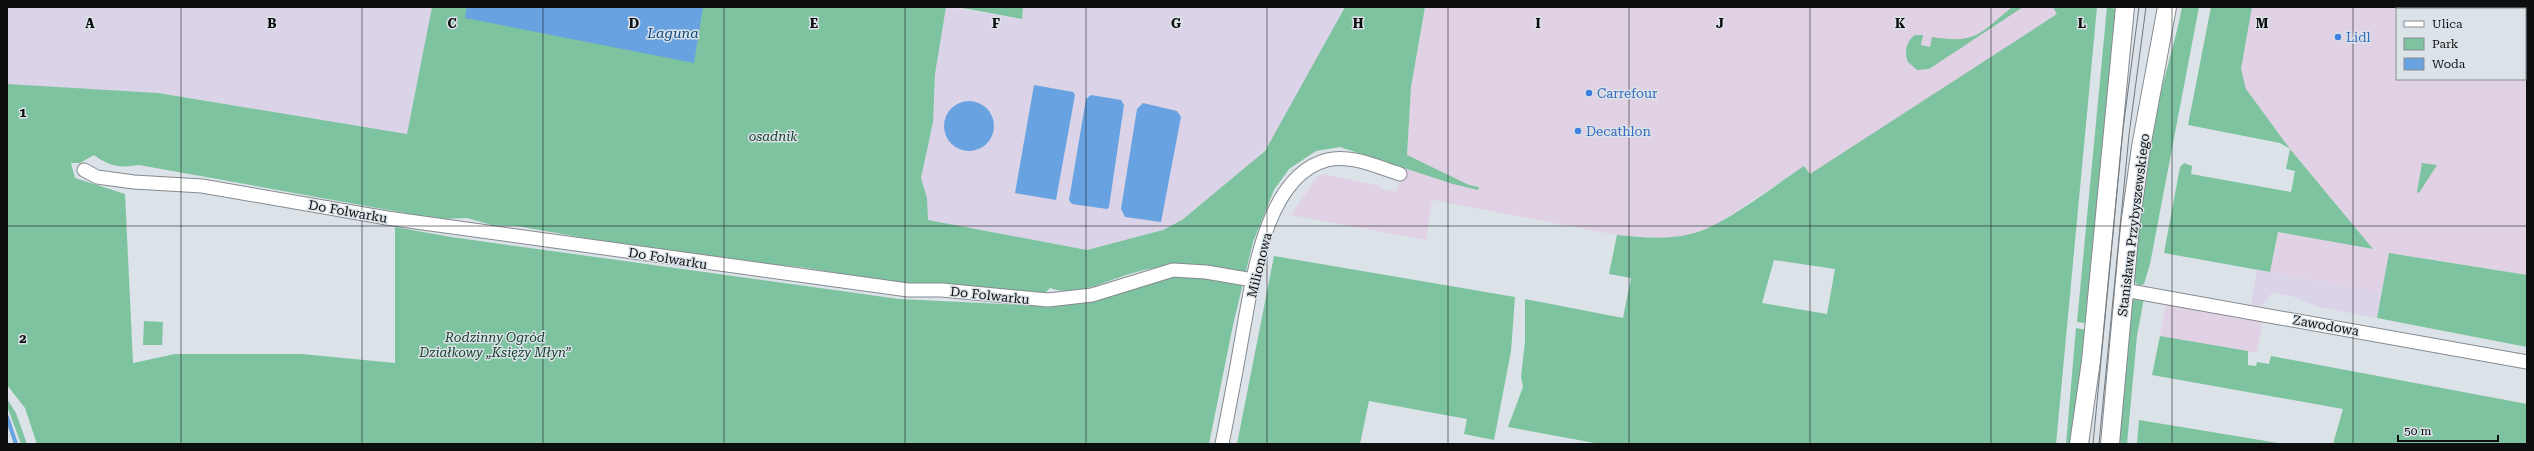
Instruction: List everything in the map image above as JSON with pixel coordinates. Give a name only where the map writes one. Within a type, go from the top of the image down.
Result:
[{"type":"main road","name":"Stanisława Przybyszewskiego","points":[[2079,444],[2091,361],[2125,7]]},
{"type":"main road","name":"Stanisława Przybyszewskiego","points":[[2110,444],[2124,290],[2141,147],[2167,7]]},
{"type":"street","name":"Milionowa","points":[[1222,444],[1261,245],[1271,219],[1284,194],[1298,176],[1307,168],[1327,160],[1342,159],[1400,174]]},
{"type":"street","name":"Do Folwarku","points":[[84,170],[90,175],[104,178],[134,182],[202,186],[388,218],[908,290],[942,290],[1048,300],[1092,295],[1173,270],[1206,272],[1254,280]]},
{"type":"street","name":"Zawodowa","points":[[2124,290],[2527,362]]},
{"type":"shaded area","points":[[7,7],[432,7],[407,134],[158,93],[13,86],[7,84]]},
{"type":"shaded area","points":[[946,7],[1021,19],[1023,7],[1345,7],[1272,140],[1256,159],[1182,220],[1163,230],[1087,250],[928,220],[927,198],[921,178],[933,122],[935,74]]},
{"type":"shaded area","points":[[1425,7],[2097,7],[1810,174],[1804,166],[1714,226],[1688,235],[1663,238],[1617,235],[1428,199],[1432,200],[1426,240],[1291,215],[1316,178],[1323,174],[1380,186],[1380,188],[1396,192],[1407,155],[1411,87]]},
{"type":"shaded area","points":[[2252,7],[2488,7],[2494,8],[2396,8],[2396,80],[2526,80],[2527,14],[2527,275],[2389,253],[2382,293],[2270,272],[2278,232],[2372,249],[2290,149],[2246,89],[2241,69]]},
{"type":"shaded area","points":[[2257,270],[2382,293],[2377,318],[2318,307],[2292,296],[2272,293],[2262,306],[2251,305]]},
{"type":"shaded area","points":[[2166,303],[2229,312],[2234,318],[2244,319],[2250,316],[2263,317],[2257,353],[2160,336]]},
{"type":"green space","points":[[432,7],[946,7],[935,74],[933,122],[921,178],[927,198],[928,220],[1087,250],[1163,230],[1182,220],[1265,151],[1345,7],[1425,7],[1411,87],[1407,155],[1469,185],[1479,187],[1478,190],[1453,184],[1340,147],[1316,151],[1289,169],[1274,190],[1253,242],[1233,325],[1209,444],[37,444],[25,408],[7,385],[7,84],[158,93],[407,134]],"holes":[[[94,155],[115,166],[139,165],[416,215],[442,219],[467,218],[492,225],[517,226],[709,260],[801,267],[915,286],[1043,295],[1050,288],[1060,291],[1070,291],[1092,287],[1133,273],[1164,266],[1184,264],[1215,268],[1171,276],[1044,306],[899,299],[451,237],[395,227],[395,363],[302,354],[175,354],[133,363],[125,194],[75,178],[71,163],[80,163]]]},
{"type":"green space","points":[[957,7],[1023,7],[1022,19]]},
{"type":"green space","points":[[2012,7],[2023,7],[1929,69],[1917,70],[1908,62],[1906,55],[1907,47],[1910,40],[1915,35],[1923,35],[1921,45],[1930,47],[1932,37],[1947,39],[1968,38],[1984,30]]},
{"type":"green space","points":[[2053,7],[2097,7],[2056,444],[1600,444],[1508,427],[1523,387],[1521,376],[1525,342],[1525,299],[1623,318],[1631,278],[1609,274],[1617,235],[1652,238],[1677,237],[1714,225],[1746,206],[1804,166],[1810,174],[2057,14]],"holes":[[[1774,260],[1835,269],[1827,314],[1762,303]]]},
{"type":"green space","points":[[2107,7],[2116,9],[2085,323],[2077,322]]},
{"type":"green space","points":[[2182,7],[2199,7],[2150,264],[2144,284],[2139,286],[2134,281],[2146,171],[2153,127]]},
{"type":"green space","points":[[2211,7],[2252,7],[2241,69],[2246,89],[2290,149],[2280,143],[2188,125]]},
{"type":"green space","points":[[2290,149],[2373,249],[2278,232],[2270,272],[2164,253],[2180,167],[2184,163],[2192,166],[2191,174],[2291,192],[2295,171],[2286,169]]},
{"type":"green space","points":[[2422,163],[2437,165],[2419,193],[2417,192]]},
{"type":"green space","points":[[2389,253],[2527,275],[2527,347],[2377,318]]},
{"type":"green space","points":[[1274,256],[1515,297],[1511,351],[1494,440],[1464,434],[1467,419],[1369,401],[1360,444],[1237,444]]},
{"type":"green space","points":[[2135,298],[2144,298],[2137,336],[2127,444],[2118,444],[2132,302]]},
{"type":"green space","points":[[144,321],[163,322],[162,345],[143,345]]},
{"type":"green space","points":[[2076,328],[2086,330],[2071,444],[2066,444]]},
{"type":"green space","points":[[2160,336],[2248,351],[2248,365],[2256,366],[2257,362],[2269,364],[2271,356],[2527,404],[2527,444],[2333,444],[2343,409],[2152,375]]},
{"type":"green space","points":[[7,399],[16,413],[27,444],[21,444],[7,406]]},
{"type":"green space","points":[[2139,420],[2284,444],[2137,444]]},
{"type":"water","name":"Laguna","points":[[467,7],[703,7],[694,63],[465,18]]},
{"type":"water","points":[[1034,85],[1073,92],[1075,95],[1056,200],[1015,193]]},
{"type":"water","points":[[1091,95],[1121,100],[1124,105],[1109,207],[1107,209],[1072,204],[1069,200],[1086,99]]},
{"type":"water","points":[[964,101],[974,101],[987,108],[994,121],[994,131],[987,144],[974,151],[964,151],[955,147],[948,140],[944,131],[944,121],[948,112],[955,105]]},
{"type":"water","points":[[1143,103],[1177,111],[1181,117],[1161,222],[1125,217],[1121,209],[1137,109]]},
{"type":"waterway","points":[[7,417],[16,444]]},
{"type":"tram line","points":[[2093,444],[2123,129],[2139,7]]},
{"type":"tram line","points":[[2099,444],[2129,135],[2146,7]]},
{"type":"place","name":"Lidl","points":[[2338,37]]},
{"type":"place","name":"Carrefour","points":[[1589,93]]},
{"type":"place","name":"Decathlon","points":[[1578,131]]},
{"type":"park label","name":"osadnik","points":[[773,136]]},
{"type":"park label","name":"Rodzinny Ogród Działkowy „Księży Młyn”","points":[[495,344]]}]
